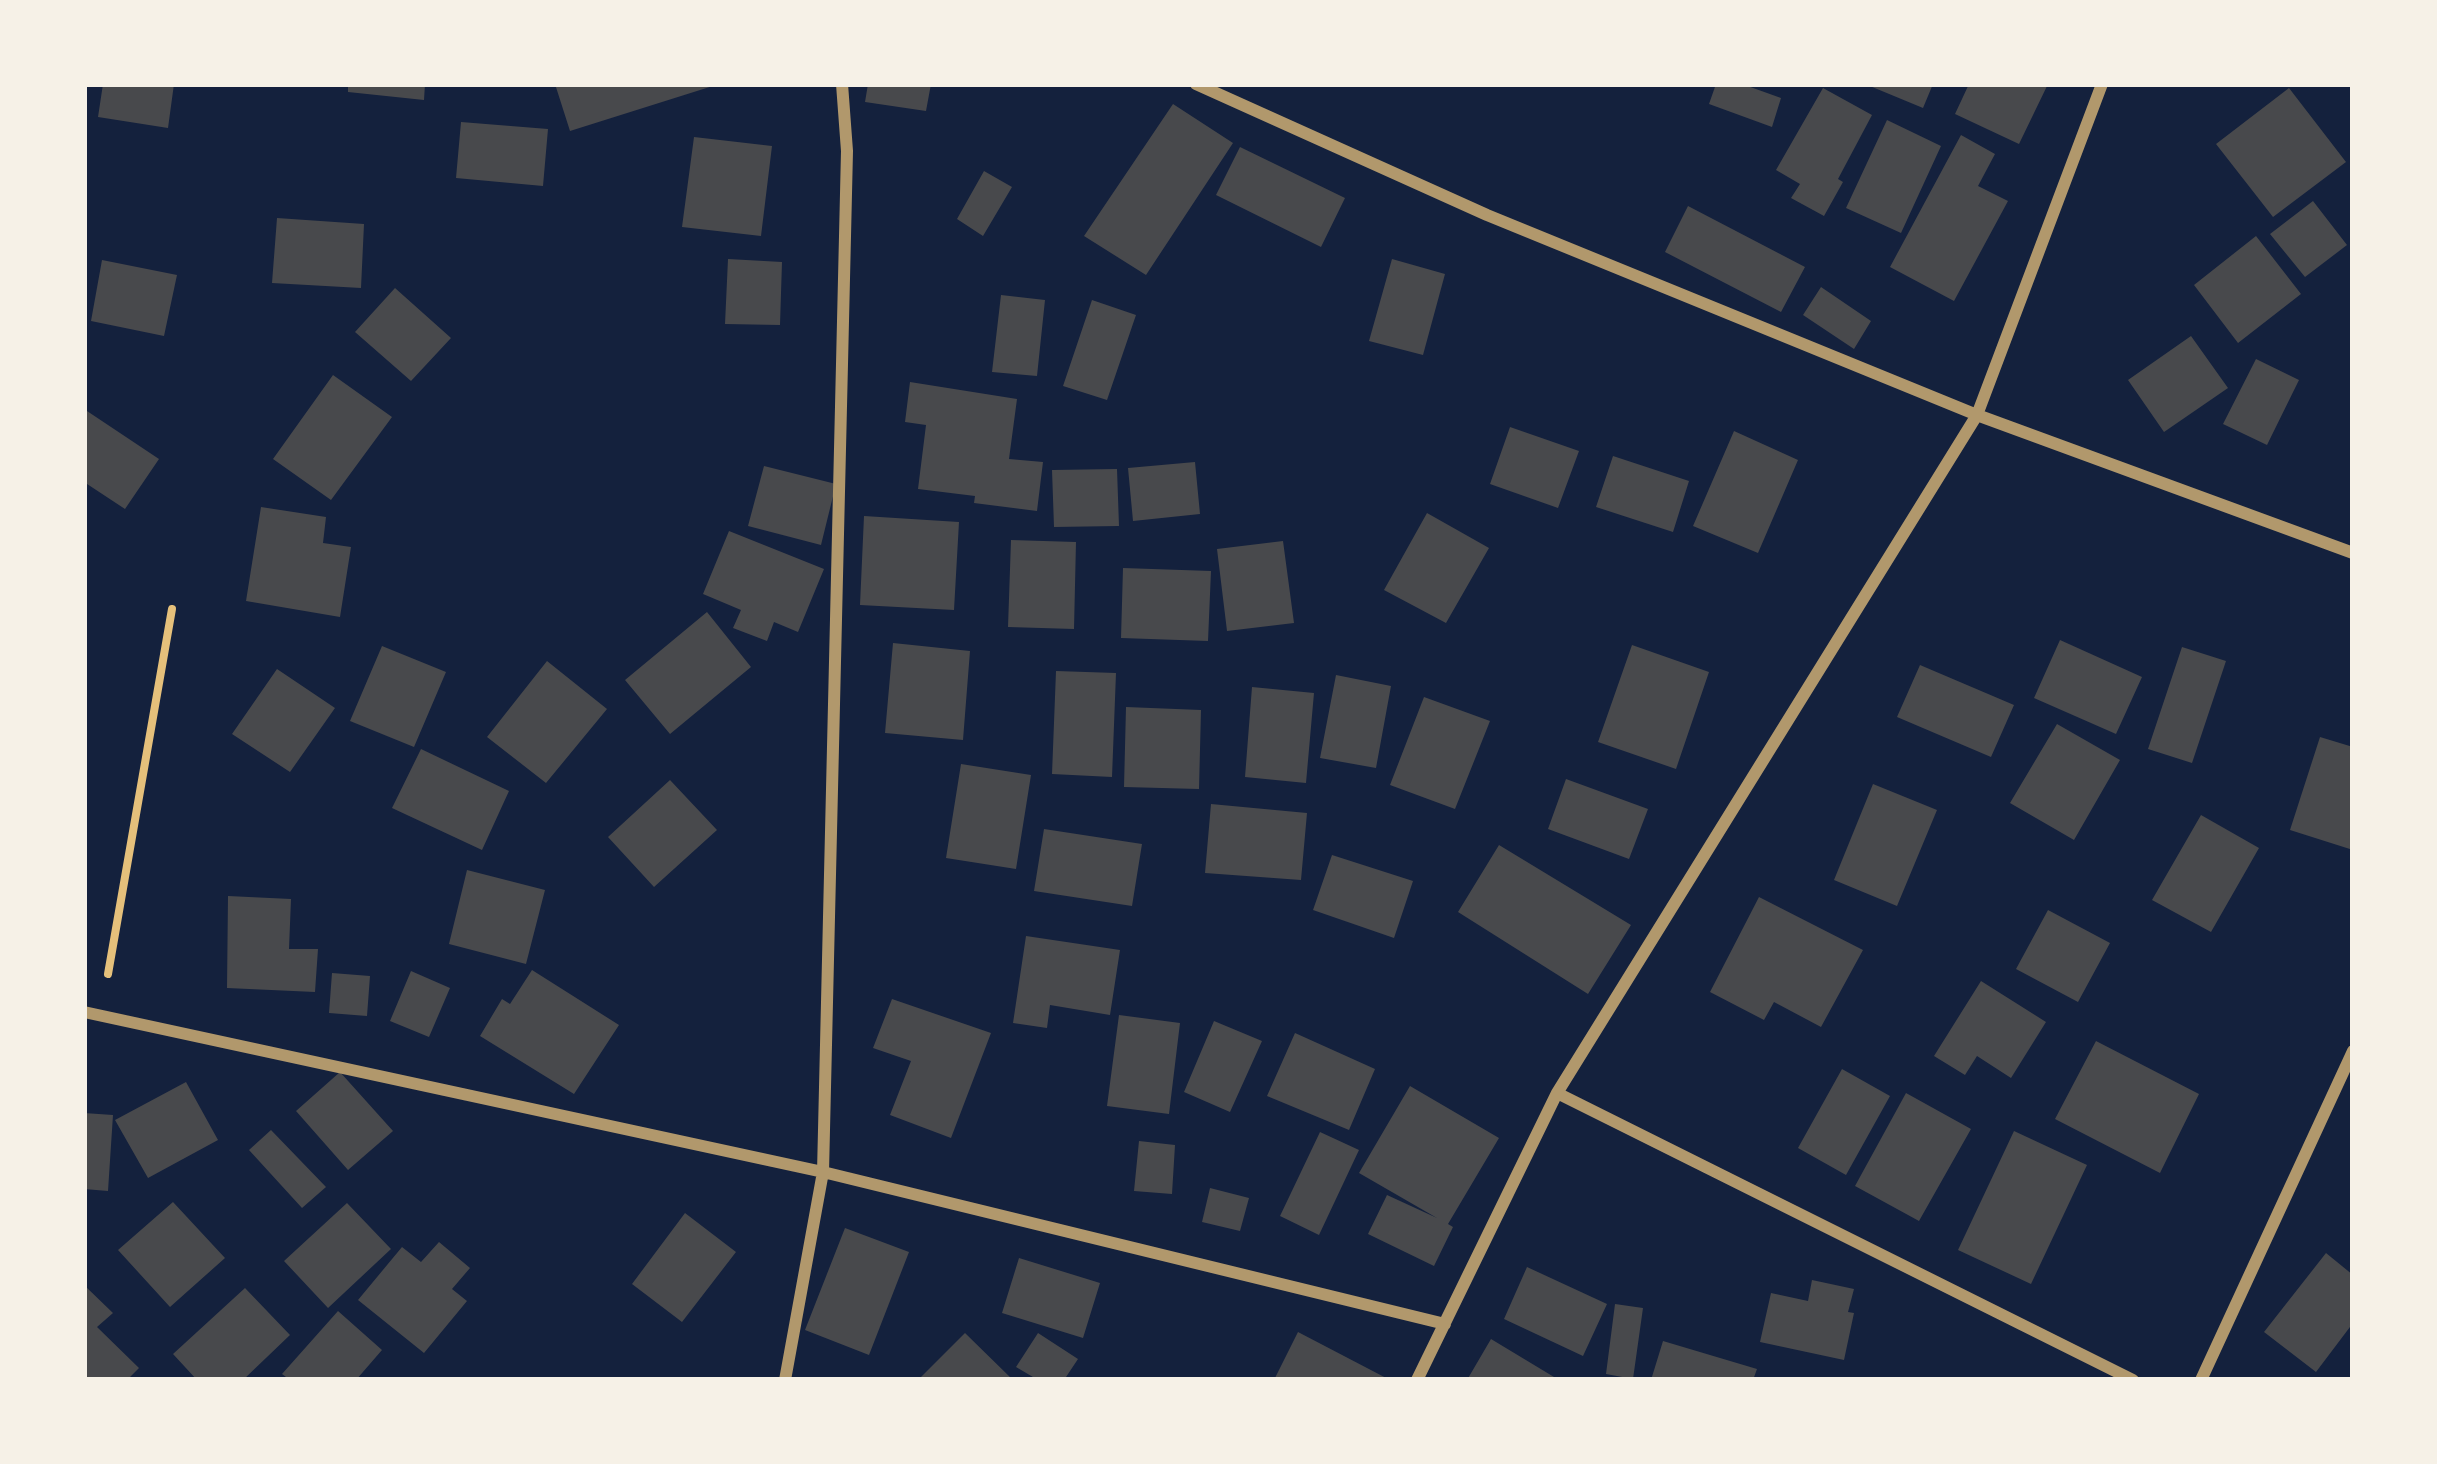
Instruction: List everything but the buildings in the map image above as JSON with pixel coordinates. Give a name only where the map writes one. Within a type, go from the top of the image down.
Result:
[{"type":"street","points":[[785,1380],[823,1172],[847,151],[842,84]]},
{"type":"street","points":[[1196,84],[1487,215],[1977,415],[2353,554]]},
{"type":"street","points":[[1418,1380],[1557,1093],[1977,415],[2102,84]]},
{"type":"street","points":[[84,1012],[823,1172],[1445,1324]]},
{"type":"street","points":[[2201,1380],[2353,1051]]},
{"type":"street","points":[[1557,1093],[2133,1380]]},
{"type":"path","points":[[100,1015],[172,609]]}]
